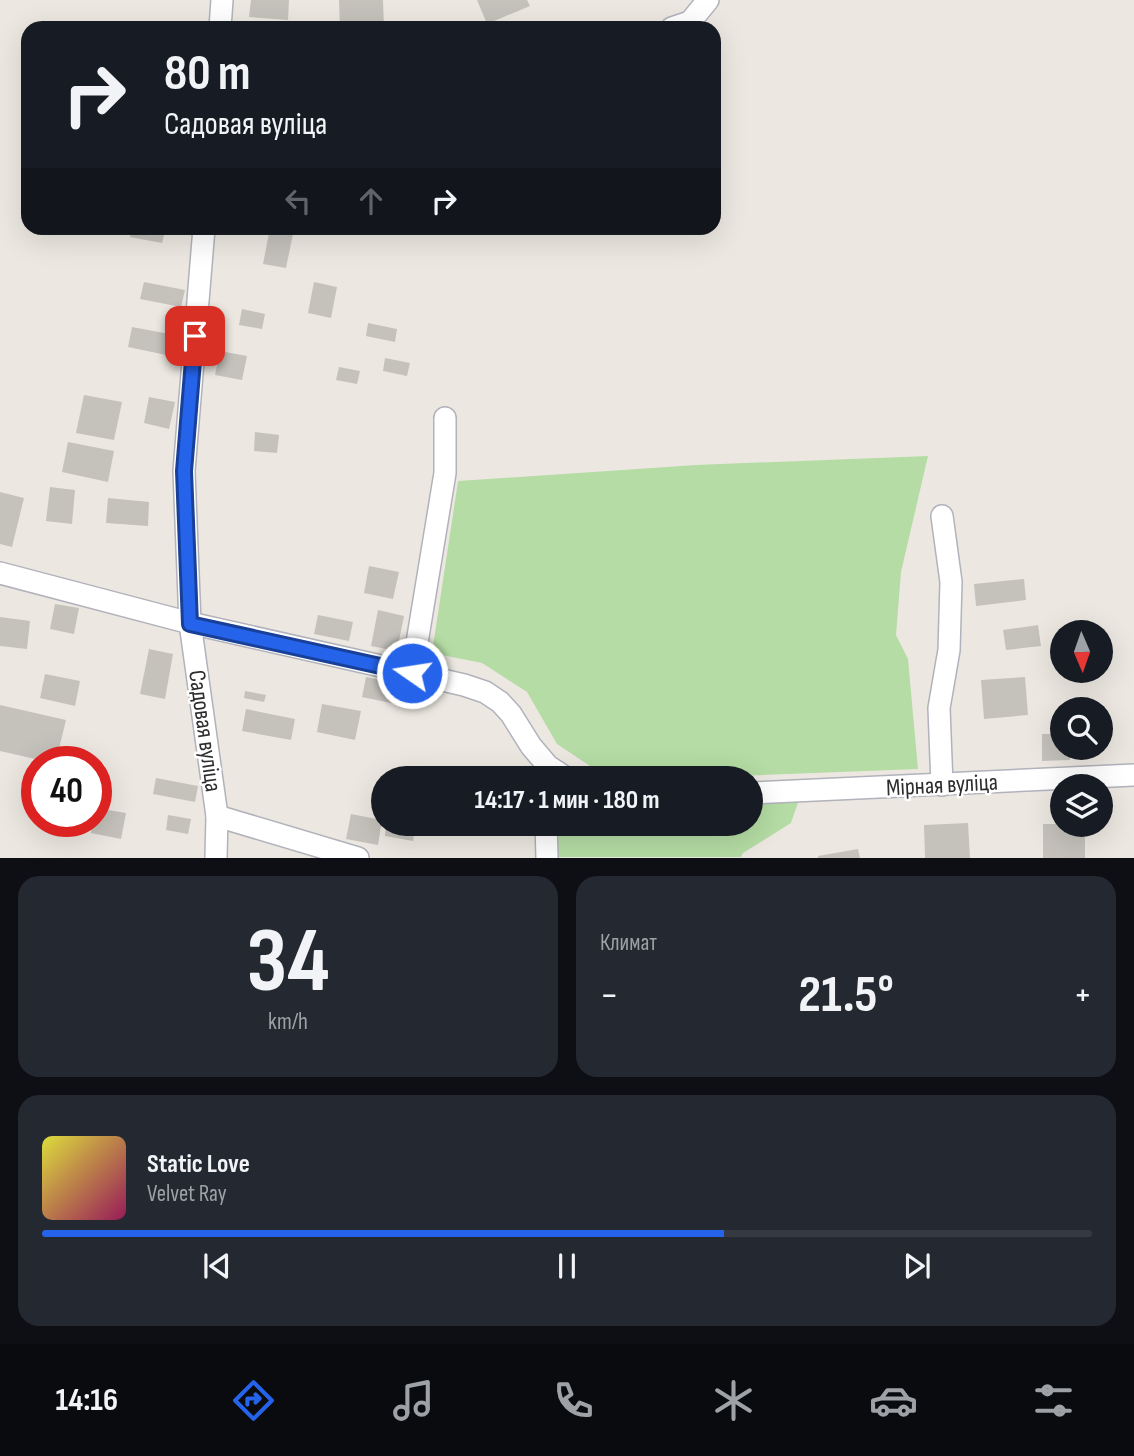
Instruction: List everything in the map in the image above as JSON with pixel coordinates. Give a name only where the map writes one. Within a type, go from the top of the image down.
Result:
[{"type":"street","points":[[220,21],[222,0]]},
{"type":"street","points":[[691,21],[708,0]]},
{"type":"street","name":"Садовая вуліца","points":[[203,235],[184,471],[190,624],[217,816],[216,858]]},
{"type":"street","points":[[412,673],[445,473],[445,418]]},
{"type":"street","points":[[942,516],[951,582],[949,650],[939,708],[942,785]]},
{"type":"street","points":[[0,573],[190,624],[412,673],[485,692],[511,714],[544,766]]},
{"type":"street","name":"Мірная вуліца","points":[[763,792],[1134,775]]},
{"type":"street","points":[[217,816],[358,858]]},
{"type":"street","points":[[546,836],[547,858]]},
{"type":"green space","points":[[928,456],[901,572],[896,635],[908,659],[918,769],[763,775],[763,766],[590,766],[557,744],[527,692],[482,663],[432,653],[458,481],[696,465]]},
{"type":"green space","points":[[802,791],[791,823],[743,853],[741,857],[549,857],[549,836],[763,836],[763,793]]},
{"type":"building","points":[[251,0],[289,0],[288,20],[249,17]]},
{"type":"building","points":[[339,0],[383,0],[384,21],[340,21]]},
{"type":"building","points":[[477,0],[527,0],[530,6],[494,21],[486,21]]},
{"type":"building","points":[[130,235],[164,235],[162,243]]},
{"type":"building","points":[[269,235],[293,235],[286,268],[263,264]]},
{"type":"building","points":[[144,282],[185,290],[181,307],[140,299]]},
{"type":"building","points":[[314,282],[337,287],[331,318],[308,313]]},
{"type":"building","points":[[242,309],[265,314],[262,329],[239,325]]},
{"type":"building","points":[[368,323],[397,329],[395,342],[366,336]]},
{"type":"building","points":[[132,327],[175,335],[171,356],[128,347]]},
{"type":"building","points":[[220,351],[247,356],[242,380],[215,375]]},
{"type":"building","points":[[385,358],[410,363],[407,376],[383,371]]},
{"type":"building","points":[[339,367],[360,371],[357,384],[336,380]]},
{"type":"building","points":[[84,395],[122,402],[114,440],[76,433]]},
{"type":"building","points":[[149,397],[175,402],[169,429],[144,423]]},
{"type":"building","points":[[255,432],[279,435],[277,453],[254,451]]},
{"type":"building","points":[[68,442],[114,451],[108,482],[62,472]]},
{"type":"building","points":[[50,487],[75,490],[72,524],[46,521]]},
{"type":"building","points":[[0,492],[24,498],[12,547],[0,544]]},
{"type":"building","points":[[108,498],[149,502],[148,526],[106,523]]},
{"type":"building","points":[[369,566],[399,572],[393,599],[364,593]]},
{"type":"building","points":[[1024,579],[1026,600],[976,606],[974,584]]},
{"type":"building","points":[[55,604],[79,608],[74,634],[50,629]]},
{"type":"building","points":[[378,610],[404,616],[397,651],[371,646]]},
{"type":"building","points":[[318,615],[353,622],[349,641],[314,634]]},
{"type":"building","points":[[0,617],[30,621],[27,649],[0,646]]},
{"type":"building","points":[[1038,625],[1041,646],[1006,650],[1003,630]]},
{"type":"building","points":[[149,649],[173,654],[165,699],[140,694]]},
{"type":"building","points":[[45,674],[80,681],[75,706],[40,698]]},
{"type":"building","points":[[366,677],[400,684],[396,704],[362,697]]},
{"type":"building","points":[[1025,677],[1028,715],[984,719],[981,680]]},
{"type":"building","points":[[245,691],[266,695],[264,702],[244,698]]},
{"type":"building","points":[[322,704],[361,711],[355,740],[317,732]]},
{"type":"building","points":[[0,705],[66,720],[60,746],[21,746],[21,756],[0,751]]},
{"type":"building","points":[[246,709],[295,719],[291,740],[242,731]]},
{"type":"building","points":[[1042,734],[1050,734],[1050,760],[1070,760],[1042,761]]},
{"type":"building","points":[[156,778],[198,786],[195,802],[153,794]]},
{"type":"building","points":[[112,811],[126,813],[121,839],[111,837]]},
{"type":"building","points":[[351,814],[371,818],[371,836],[379,836],[378,845],[346,839]]},
{"type":"building","points":[[168,815],[191,819],[188,834],[166,830]]},
{"type":"building","points":[[968,823],[970,858],[925,858],[924,825]]},
{"type":"building","points":[[1043,824],[1050,824],[1050,837],[1085,837],[1085,858],[1043,858]]},
{"type":"building","points":[[385,836],[414,836],[413,841]]},
{"type":"building","points":[[858,849],[860,858],[818,858],[818,856]]},
{"type":"route","points":[[195,336],[184,471],[190,624],[412,673]]}]
